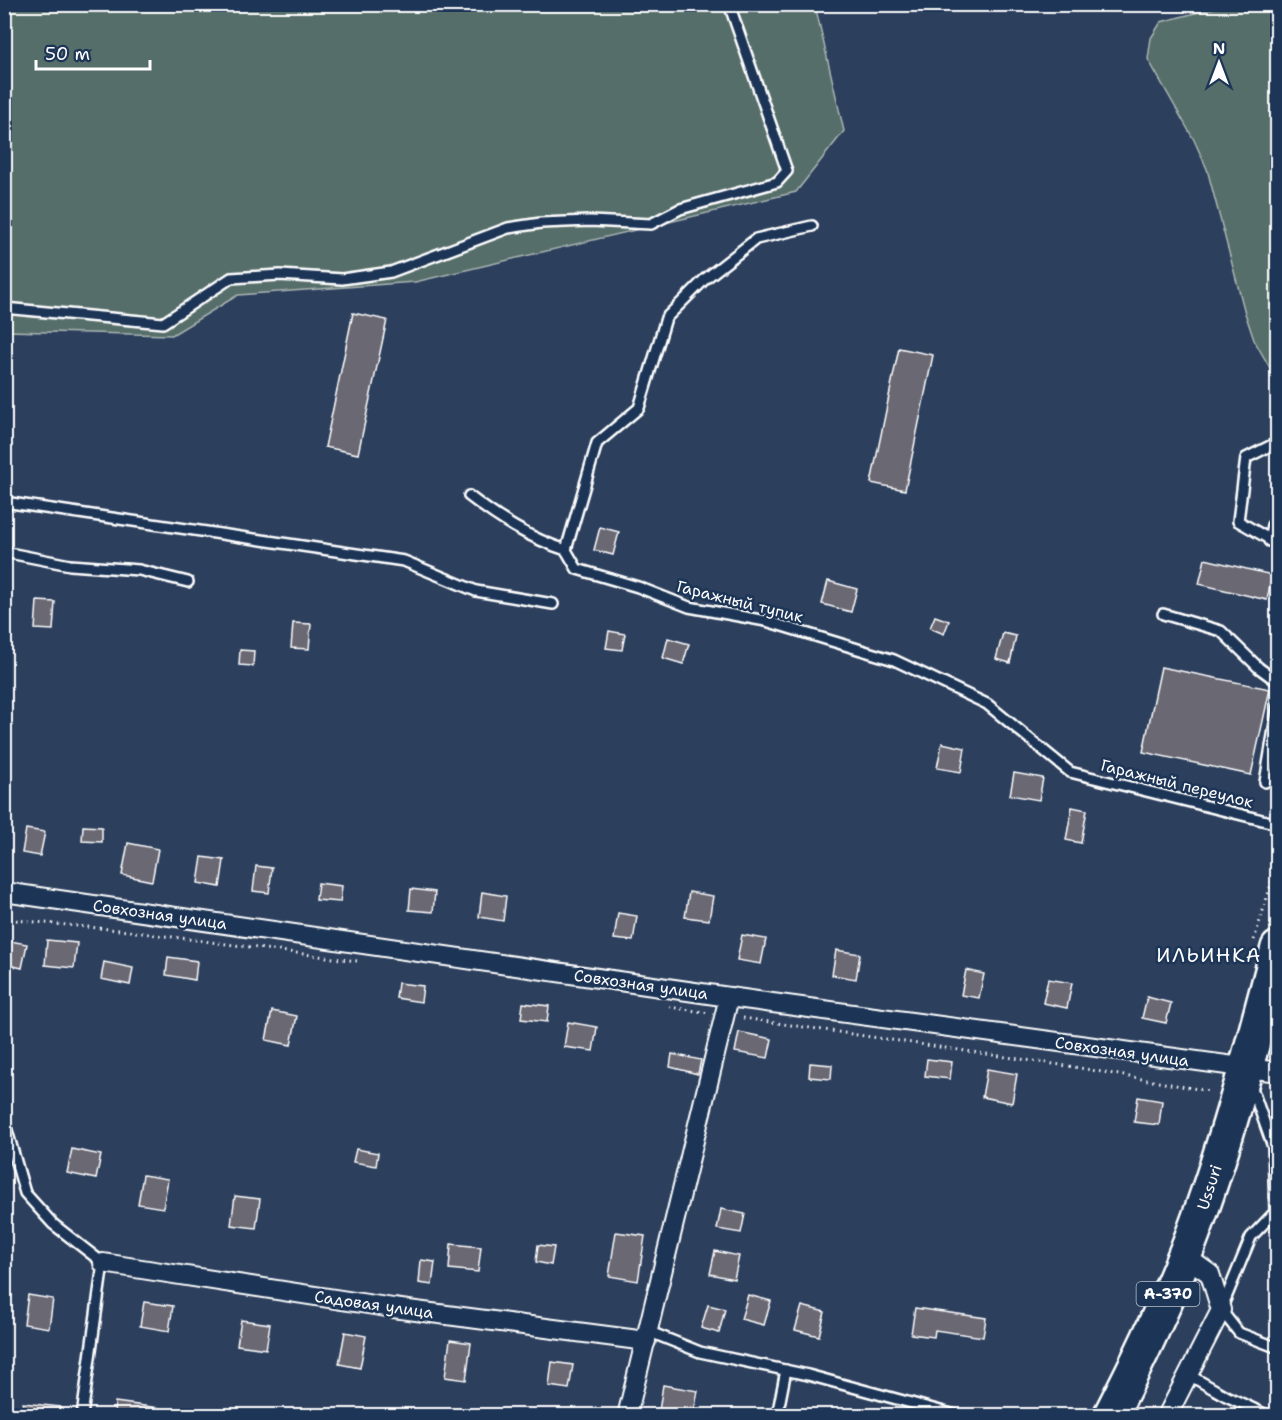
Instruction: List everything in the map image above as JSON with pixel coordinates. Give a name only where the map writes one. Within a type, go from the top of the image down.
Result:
[{"type":"highway","name":"Ussuri","points":[[1110,1416],[1147,1345],[1185,1256],[1216,1167],[1278,948]]},
{"type":"street","name":"Совхозная улица","points":[[4,892],[729,997],[1278,1072]]},
{"type":"street","points":[[627,1416],[729,997]]},
{"type":"street","points":[[1167,1416],[1221,1310],[1210,1274],[1185,1256]]},
{"type":"street","name":"Садовая улица","points":[[103,1263],[393,1308],[648,1336]]},
{"type":"lane","points":[[4,308],[163,323],[231,278],[280,275],[342,279],[391,272],[508,228],[541,222],[590,220],[651,224],[680,209],[777,182],[787,171],[729,4]]},
{"type":"lane","points":[[469,496],[501,520],[543,543],[566,550],[597,443],[639,408],[666,318],[705,279],[756,239],[812,226]]},
{"type":"lane","points":[[1273,542],[1238,521],[1246,458],[1278,442]]},
{"type":"lane","points":[[4,502],[404,561],[476,591],[553,604]]},
{"type":"lane","points":[[1272,525],[1273,542]]},
{"type":"lane","name":"Гаражный тупик","points":[[566,550],[577,569],[638,587],[689,607],[766,621],[894,660],[987,704],[1070,772]]},
{"type":"lane","points":[[4,552],[70,565],[139,570],[188,582]]},
{"type":"lane","points":[[1163,614],[1221,630],[1259,668],[1278,682]]},
{"type":"lane","points":[[1265,782],[1278,706]]},
{"type":"lane","name":"Гаражный переулок","points":[[1070,772],[1278,824]]},
{"type":"lane","points":[[1245,1068],[1273,1147],[1275,1212],[1251,1237],[1221,1310],[1239,1333],[1278,1348]]},
{"type":"lane","points":[[4,1120],[25,1192],[52,1224],[103,1263],[82,1416]]},
{"type":"lane","points":[[648,1336],[700,1352],[786,1370],[959,1416]]},
{"type":"lane","points":[[777,1416],[786,1370]]},
{"type":"lane","points":[[1189,1375],[1226,1396],[1269,1416]]},
{"type":"path","points":[[4,919],[118,930],[363,962]]},
{"type":"path","points":[[667,1006],[714,1013]]},
{"type":"path","points":[[743,1018],[1074,1067],[1209,1091]]},
{"type":"path","points":[[1265,1102],[1278,1101]]},
{"type":"green space","points":[[5,5],[815,5],[844,131],[796,192],[415,282],[238,295],[172,335],[5,331]]},
{"type":"green space","points":[[1226,5],[1277,5],[1277,380],[1254,340],[1245,313],[1207,169],[1194,140],[1148,59],[1151,38],[1161,22]]},
{"type":"building","points":[[353,313],[387,320],[358,454],[325,447]]},
{"type":"building","points":[[899,348],[933,355],[905,490],[871,483]]},
{"type":"building","points":[[600,527],[619,532],[613,555],[594,550]]},
{"type":"building","points":[[1205,559],[1272,575],[1267,600],[1199,584]]},
{"type":"building","points":[[828,581],[857,589],[851,612],[822,604]]},
{"type":"building","points":[[37,601],[55,602],[53,630],[35,629]]},
{"type":"building","points":[[935,616],[949,621],[944,634],[930,628]]},
{"type":"building","points":[[293,623],[311,624],[309,649],[291,648]]},
{"type":"building","points":[[609,631],[625,634],[622,650],[606,648]]},
{"type":"building","points":[[1003,633],[1016,636],[1010,663],[996,659]]},
{"type":"building","points":[[668,638],[689,644],[683,664],[663,658]]},
{"type":"building","points":[[240,650],[254,651],[253,666],[239,665]]},
{"type":"building","points":[[1161,667],[1270,689],[1251,775],[1143,752]]},
{"type":"building","points":[[942,743],[965,748],[961,772],[937,768]]},
{"type":"building","points":[[1014,773],[1043,778],[1039,800],[1010,795]]},
{"type":"building","points":[[1072,807],[1087,810],[1081,843],[1066,840]]},
{"type":"building","points":[[83,826],[102,827],[102,842],[82,841]]},
{"type":"building","points":[[26,829],[45,832],[40,856],[22,853]]},
{"type":"building","points":[[128,843],[158,849],[152,881],[122,875]]},
{"type":"building","points":[[202,857],[224,860],[220,887],[198,883]]},
{"type":"building","points":[[256,866],[272,868],[269,893],[253,891]]},
{"type":"building","points":[[318,883],[342,886],[340,902],[316,900]]},
{"type":"building","points":[[411,889],[435,892],[433,912],[409,910]]},
{"type":"building","points":[[482,892],[506,896],[503,921],[479,917]]},
{"type":"building","points":[[689,892],[713,896],[709,920],[685,917]]},
{"type":"building","points":[[618,913],[637,916],[633,941],[614,939]]},
{"type":"building","points":[[742,935],[766,939],[761,964],[737,960]]},
{"type":"building","points":[[4,940],[27,944],[22,968],[4,964]]},
{"type":"building","points":[[47,940],[77,943],[74,968],[45,965]]},
{"type":"building","points":[[836,950],[860,954],[856,979],[832,975]]},
{"type":"building","points":[[168,957],[197,961],[195,980],[166,975]]},
{"type":"building","points":[[104,962],[133,968],[130,985],[101,979]]},
{"type":"building","points":[[966,970],[984,974],[979,998],[961,995]]},
{"type":"building","points":[[1048,979],[1072,983],[1067,1008],[1043,1003]]},
{"type":"building","points":[[398,983],[423,986],[421,1002],[396,998]]},
{"type":"building","points":[[1147,997],[1171,1003],[1166,1023],[1142,1018]]},
{"type":"building","points":[[523,1003],[549,1006],[547,1022],[521,1019]]},
{"type":"building","points":[[272,1011],[297,1016],[291,1045],[266,1040]]},
{"type":"building","points":[[568,1022],[597,1027],[593,1051],[564,1047]]},
{"type":"building","points":[[739,1032],[772,1039],[768,1058],[735,1052]]},
{"type":"building","points":[[672,1054],[701,1060],[698,1074],[670,1067]]},
{"type":"building","points":[[927,1059],[952,1062],[950,1079],[925,1076]]},
{"type":"building","points":[[810,1063],[832,1065],[831,1079],[809,1077]]},
{"type":"building","points":[[987,1069],[1017,1074],[1012,1103],[982,1097]]},
{"type":"building","points":[[1138,1097],[1162,1101],[1159,1125],[1134,1122]]},
{"type":"building","points":[[72,1149],[101,1155],[96,1179],[67,1173]]},
{"type":"building","points":[[356,1149],[378,1153],[376,1166],[353,1162]]},
{"type":"building","points":[[143,1175],[168,1179],[163,1208],[138,1204]]},
{"type":"building","points":[[235,1196],[260,1199],[256,1228],[231,1225]]},
{"type":"building","points":[[721,1209],[745,1214],[741,1233],[717,1229]]},
{"type":"building","points":[[616,1232],[645,1236],[638,1281],[609,1276]]},
{"type":"building","points":[[451,1244],[481,1247],[478,1272],[449,1269]]},
{"type":"building","points":[[538,1245],[554,1247],[551,1265],[536,1262]]},
{"type":"building","points":[[715,1251],[739,1256],[734,1279],[710,1274]]},
{"type":"building","points":[[421,1260],[435,1262],[432,1285],[419,1283]]},
{"type":"building","points":[[28,1295],[53,1299],[49,1328],[24,1324]]},
{"type":"building","points":[[748,1295],[771,1301],[764,1325],[741,1319]]},
{"type":"building","points":[[144,1302],[173,1306],[169,1331],[140,1326]]},
{"type":"building","points":[[708,1305],[725,1309],[719,1333],[701,1328]]},
{"type":"building","points":[[802,1306],[825,1312],[819,1336],[795,1330]]},
{"type":"building","points":[[915,1308],[986,1318],[983,1337],[935,1330],[934,1337],[911,1334]]},
{"type":"building","points":[[241,1320],[270,1324],[266,1349],[237,1345]]},
{"type":"building","points":[[345,1332],[366,1336],[360,1368],[339,1364]]},
{"type":"building","points":[[450,1340],[471,1343],[466,1380],[445,1377]]},
{"type":"building","points":[[552,1362],[573,1365],[569,1389],[549,1386]]},
{"type":"building","points":[[663,1385],[698,1391],[693,1416],[659,1411]]},
{"type":"building","points":[[115,1402],[159,1408],[159,1416],[114,1416]]},
{"type":"building","points":[[23,1403],[60,1407],[60,1416],[22,1416]]},
{"type":"district","name":"ИЛЬИНКА","points":[[1209,955]]}]
